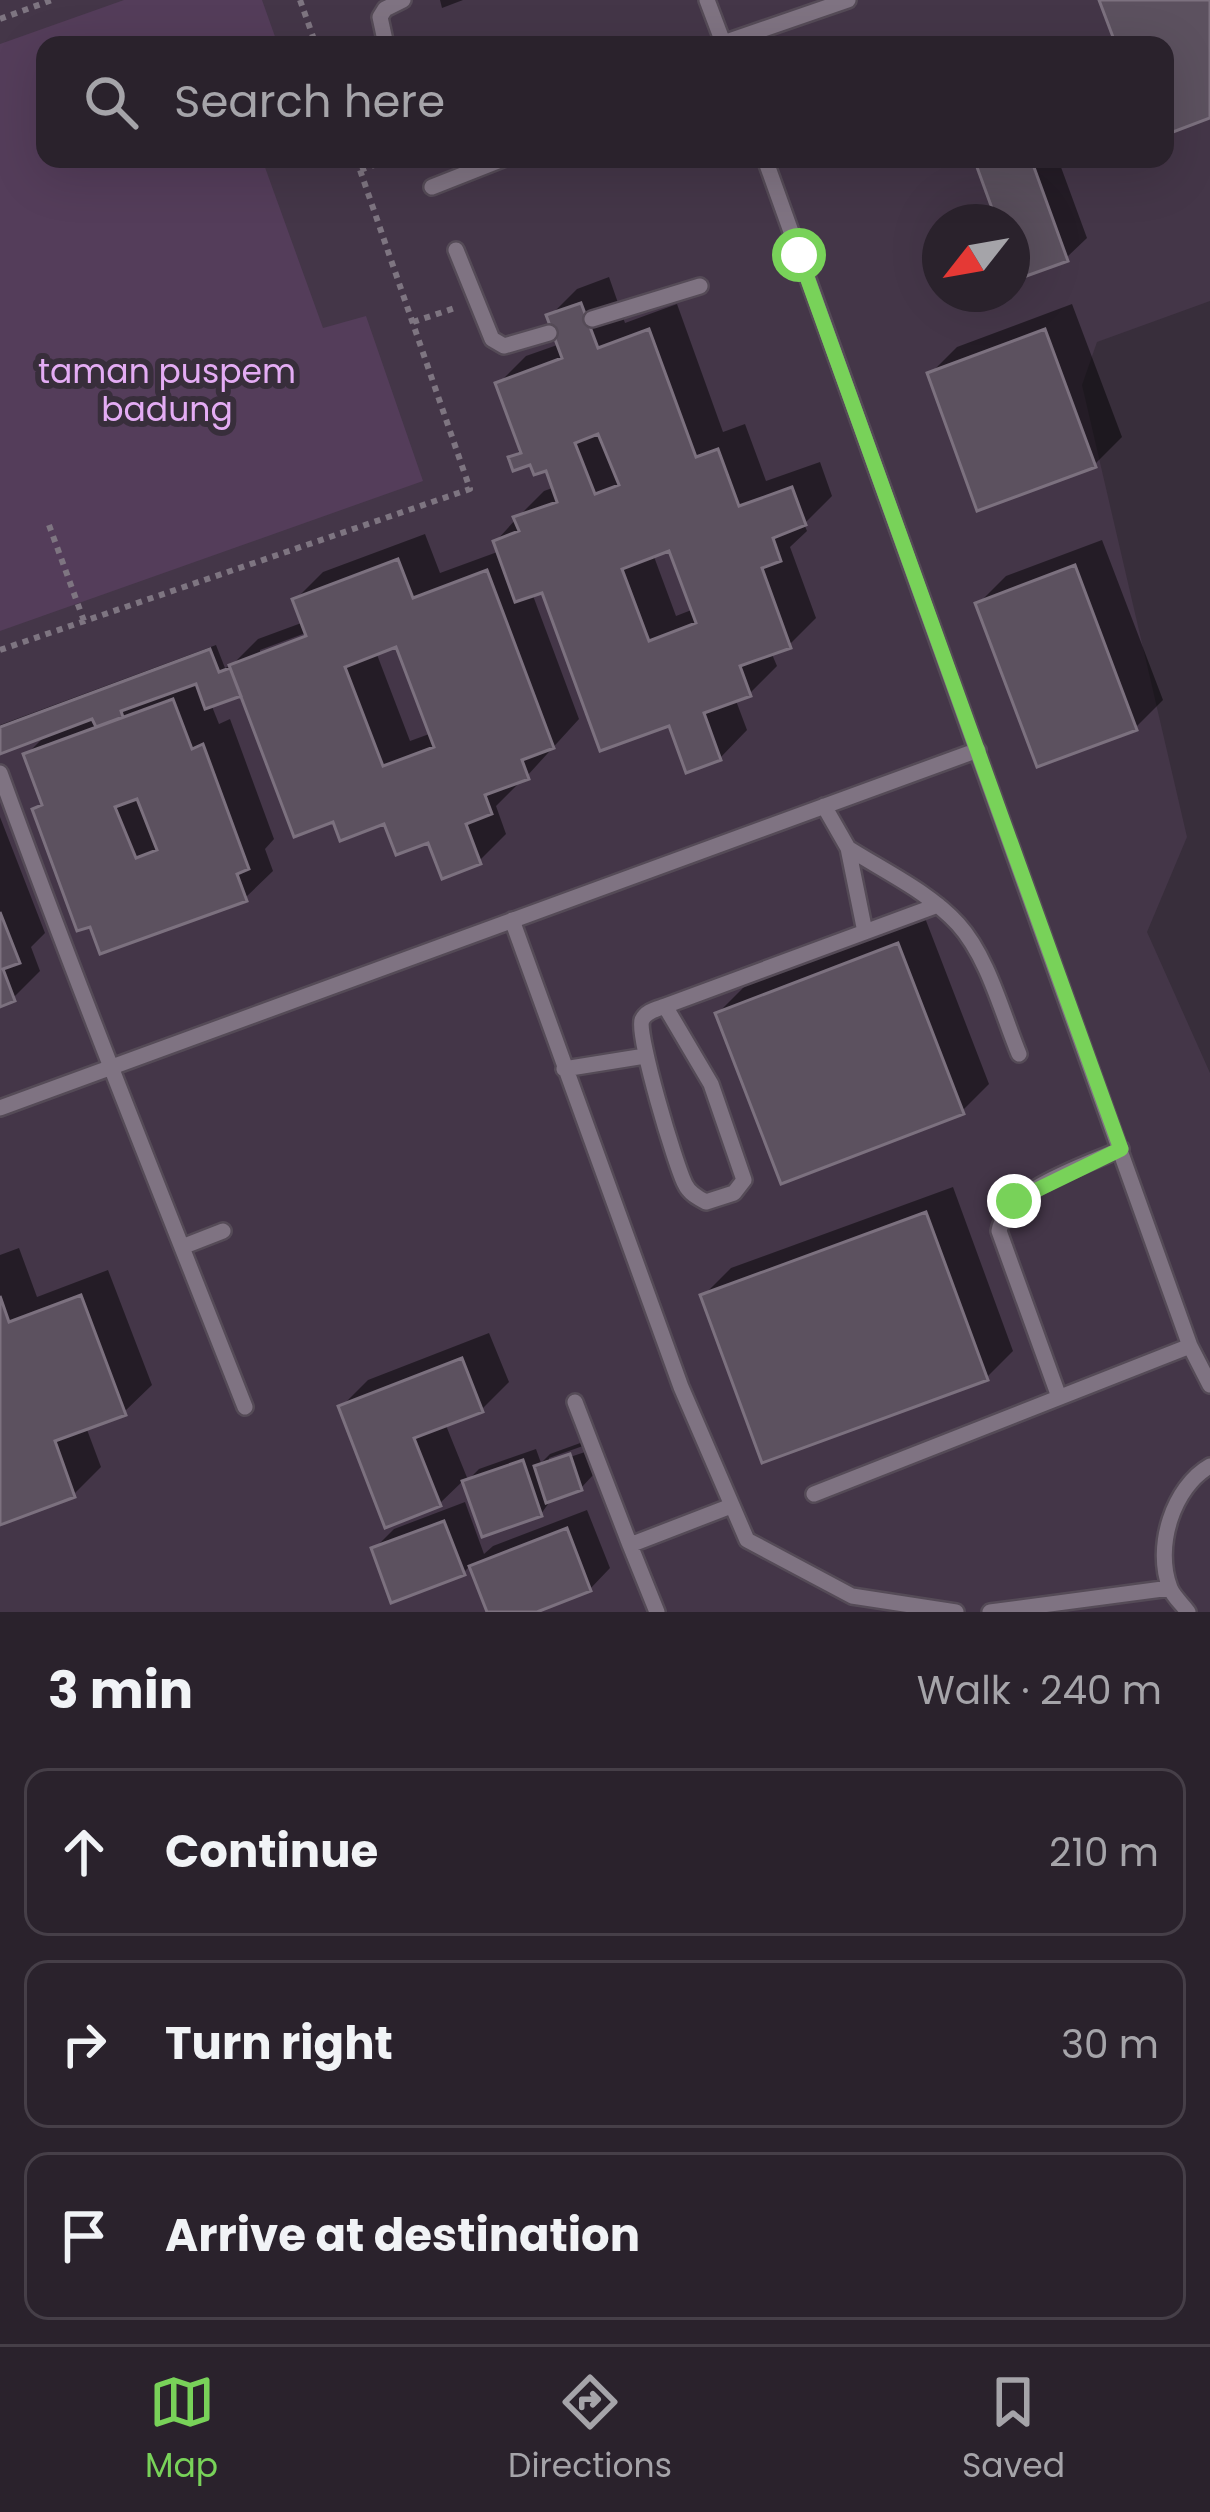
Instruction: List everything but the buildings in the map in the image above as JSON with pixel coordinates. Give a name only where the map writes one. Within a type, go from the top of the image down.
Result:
[{"type":"lane","points":[[384,36],[380,17],[403,0]]},
{"type":"lane","points":[[707,0],[720,36]]},
{"type":"lane","points":[[746,36],[848,0]]},
{"type":"lane","points":[[432,187],[480,168]]},
{"type":"lane","points":[[768,168],[1190,1346],[1210,1385]]},
{"type":"lane","points":[[456,250],[486,331],[504,346],[549,332]]},
{"type":"lane","points":[[592,320],[700,286]]},
{"type":"lane","points":[[0,1108],[978,750]]},
{"type":"lane","points":[[0,773],[79,992],[113,1067],[245,1407]]},
{"type":"lane","points":[[824,806],[848,848],[866,932]]},
{"type":"lane","points":[[848,848],[938,905],[972,943],[1019,1054]]},
{"type":"lane","points":[[665,1006],[711,1084],[744,1180],[734,1193],[706,1202],[685,1185],[645,1055],[642,1021],[648,1013],[665,1006],[938,905]]},
{"type":"lane","points":[[512,920],[681,1387],[747,1540],[853,1596],[956,1612]]},
{"type":"lane","points":[[564,1069],[645,1055]]},
{"type":"lane","points":[[1059,1397],[999,1231],[1001,1222],[1014,1201],[1121,1149]]},
{"type":"lane","points":[[182,1246],[223,1232]]},
{"type":"lane","points":[[814,1494],[1190,1346]]},
{"type":"lane","points":[[575,1402],[657,1612]]},
{"type":"lane","points":[[1188,1612],[1170,1588],[1165,1529],[1191,1477],[1210,1466]]},
{"type":"lane","points":[[631,1545],[731,1506]]},
{"type":"lane","points":[[990,1612],[1170,1588]]},
{"type":"path","points":[[0,20],[52,0]]},
{"type":"path","points":[[300,0],[313,36]]},
{"type":"path","points":[[0,650],[470,489],[360,170],[366,168]]},
{"type":"path","points":[[413,322],[475,301]]},
{"type":"path","points":[[50,525],[84,621]]},
{"type":"shaded area","points":[[0,0],[1210,0],[1210,301],[1097,342],[1082,385],[1187,837],[1147,932],[1210,1073],[1210,1612],[0,1612]]},
{"type":"green space","name":"taman puspem badung","points":[[124,0],[262,0],[275,36],[36,36],[36,168],[265,168],[323,328],[366,316],[423,481],[0,631],[0,44]]},
{"type":"route","points":[[799,255],[1121,1149],[1014,1201]]}]
